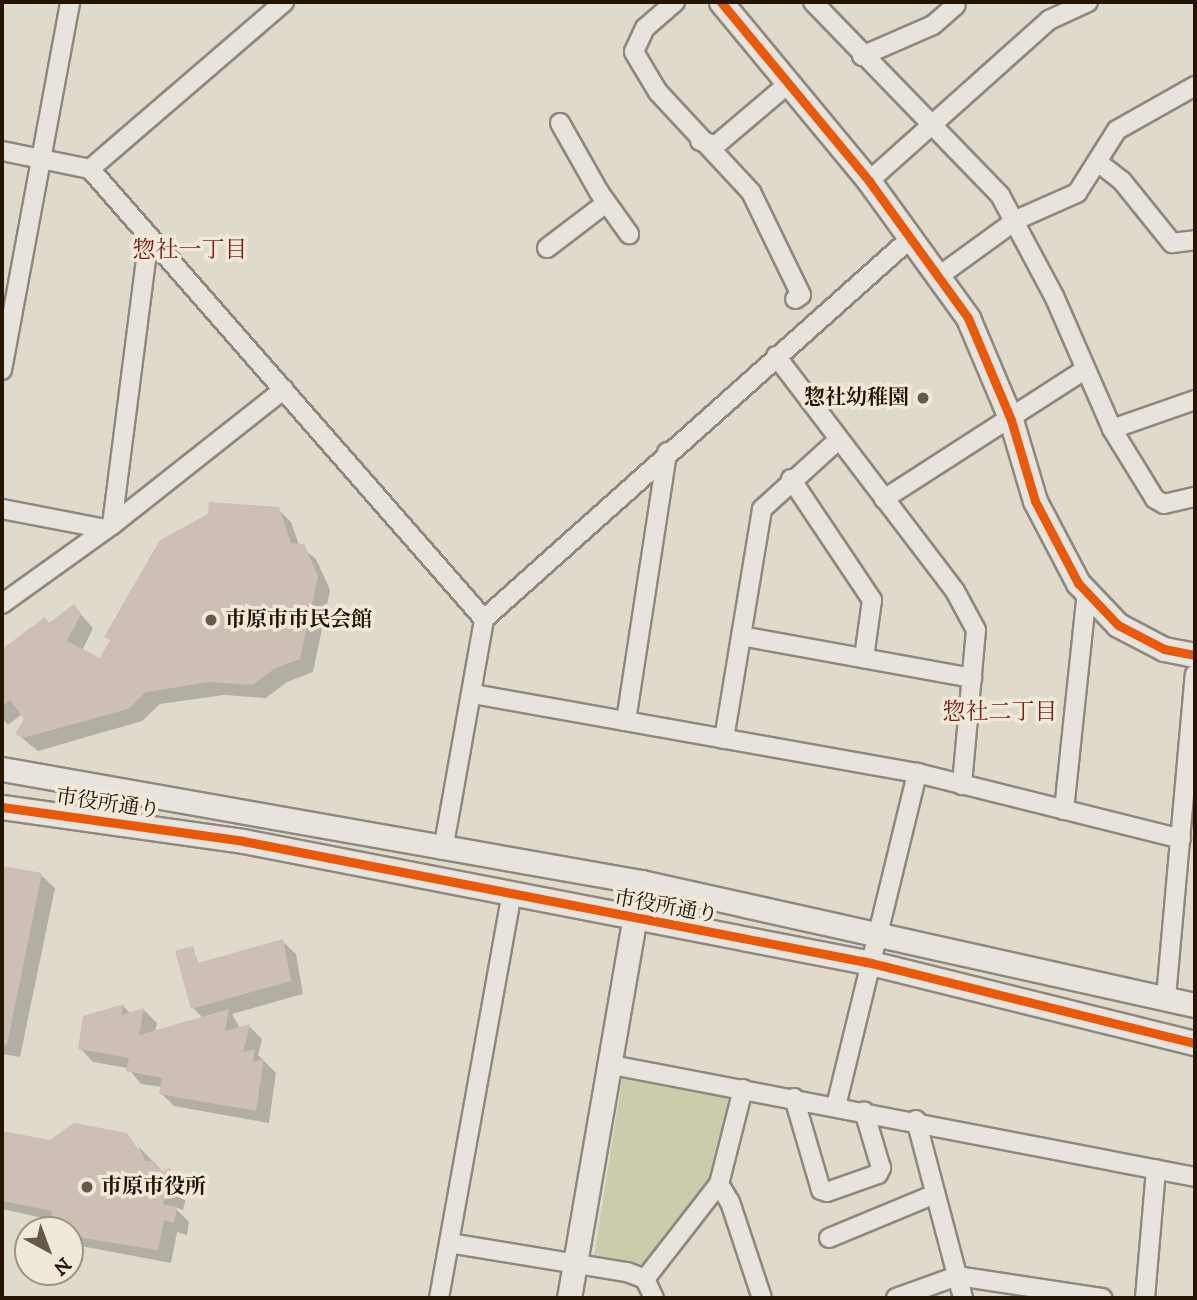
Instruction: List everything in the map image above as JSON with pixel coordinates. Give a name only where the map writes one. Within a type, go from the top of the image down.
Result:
[{"type":"street","points":[[2,370],[70,2]]},
{"type":"street","points":[[676,2],[645,28],[634,52],[658,92],[700,141],[751,192],[801,295],[795,299]]},
{"type":"street","points":[[721,2],[869,181],[968,318],[1011,420],[1035,501],[1087,592],[1118,625],[1164,649],[1195,655]]},
{"type":"street","points":[[813,2],[862,56],[974,164],[1016,220],[1055,296],[1084,370],[1112,429],[1158,502],[1195,497]]},
{"type":"street","points":[[869,181],[931,122],[1049,20],[1088,2]]},
{"type":"street","points":[[90,169],[279,3]]},
{"type":"street","points":[[862,56],[933,25],[956,5]]},
{"type":"street","points":[[700,141],[716,145],[788,84]]},
{"type":"street","points":[[939,276],[1016,220],[1077,194],[1117,130],[1195,86]]},
{"type":"street","points":[[561,123],[606,203],[629,234]]},
{"type":"street","points":[[2,151],[90,169],[484,619]]},
{"type":"street","points":[[1098,163],[1122,181],[1172,243],[1195,240]]},
{"type":"street","points":[[547,248],[606,203]]},
{"type":"street","points":[[109,527],[149,237]]},
{"type":"street","points":[[443,850],[473,694],[484,619],[667,452],[912,237]]},
{"type":"street","points":[[776,356],[955,591],[976,630],[962,785]]},
{"type":"street","points":[[884,499],[1011,420],[1084,370]]},
{"type":"street","points":[[2,604],[109,527],[284,389]]},
{"type":"street","points":[[1112,429],[1195,400]]},
{"type":"street","points":[[724,739],[762,509],[791,479],[838,440]]},
{"type":"street","points":[[626,721],[667,452]]},
{"type":"street","points":[[791,479],[872,600],[864,658]]},
{"type":"street","points":[[2,509],[109,527]]},
{"type":"street","points":[[1064,810],[1087,592]]},
{"type":"street","points":[[741,636],[972,678]]},
{"type":"street","points":[[1166,997],[1195,674]]},
{"type":"street","points":[[473,694],[917,773],[1181,839]]},
{"type":"street","name":"市役所通り","points":[[2,769],[443,850],[641,882],[878,932],[1195,1005]]},
{"type":"street","points":[[836,1106],[917,773]]},
{"type":"street","name":"市役所通り","points":[[2,807],[243,841],[511,897],[871,963],[1195,1043]]},
{"type":"street","points":[[569,1298],[612,1065],[641,882]]},
{"type":"street","points":[[439,1298],[511,897]]},
{"type":"street","points":[[612,1065],[864,1111],[1195,1177]]},
{"type":"street","points":[[645,1279],[719,1184],[743,1089]]},
{"type":"street","points":[[794,1098],[821,1190],[828,1192],[878,1174],[881,1168],[864,1111]]},
{"type":"street","points":[[916,1121],[963,1298]]},
{"type":"street","points":[[1145,1298],[1156,1169]]},
{"type":"street","points":[[719,1184],[730,1202],[762,1298]]},
{"type":"street","points":[[829,1238],[935,1194]]},
{"type":"street","points":[[449,1243],[575,1263],[645,1279]]},
{"type":"street","points":[[896,1298],[957,1276],[1101,1298]]},
{"type":"street","points":[[645,1279],[654,1298]]},
{"type":"green space","points":[[623,1074],[723,1091],[728,1100],[714,1178],[645,1264],[638,1265],[594,1257]]},
{"type":"building","name":"市原市市民会館","points":[[209,502],[279,507],[291,543],[304,544],[318,576],[300,659],[274,669],[252,685],[210,682],[146,692],[128,709],[23,738],[15,734],[24,719],[10,700],[2,707],[2,649],[45,617],[49,623],[74,604],[81,614],[67,641],[100,658],[110,640],[104,637],[160,540],[208,514]]},
{"type":"building","points":[[2,866],[42,873],[7,1045],[2,1044]]},
{"type":"building","points":[[283,939],[291,981],[191,1009],[175,951],[193,946],[198,963]]},
{"type":"building","points":[[124,1004],[121,1015],[144,1008],[139,1035],[229,1009],[225,1031],[250,1024],[243,1052],[255,1049],[253,1062],[264,1059],[256,1111],[159,1094],[162,1078],[126,1071],[129,1058],[78,1049],[83,1016]]},
{"type":"building","name":"市原市役所","points":[[74,1123],[127,1133],[146,1161],[154,1161],[163,1172],[170,1167],[167,1176],[175,1179],[170,1198],[165,1196],[163,1204],[177,1207],[174,1223],[164,1220],[158,1250],[84,1238],[84,1216],[51,1216],[52,1211],[2,1201],[2,1131],[50,1140]]},
{"type":"cycle path","points":[[721,2],[869,181],[968,318],[1011,420],[1035,501],[1078,583],[1118,625],[1164,649],[1195,655]]},
{"type":"cycle path","points":[[2,807],[243,841],[871,963],[1195,1043]]},
{"type":"place","name":"惣社幼稚園","points":[[923,398]]},
{"type":"place","name":"市原市市民会館","points":[[211,620]]},
{"type":"place","name":"市原市役所","points":[[87,1187]]},
{"type":"district","name":"惣社一丁目","points":[[190,251]]},
{"type":"district","name":"惣社二丁目","points":[[1000,713]]}]
